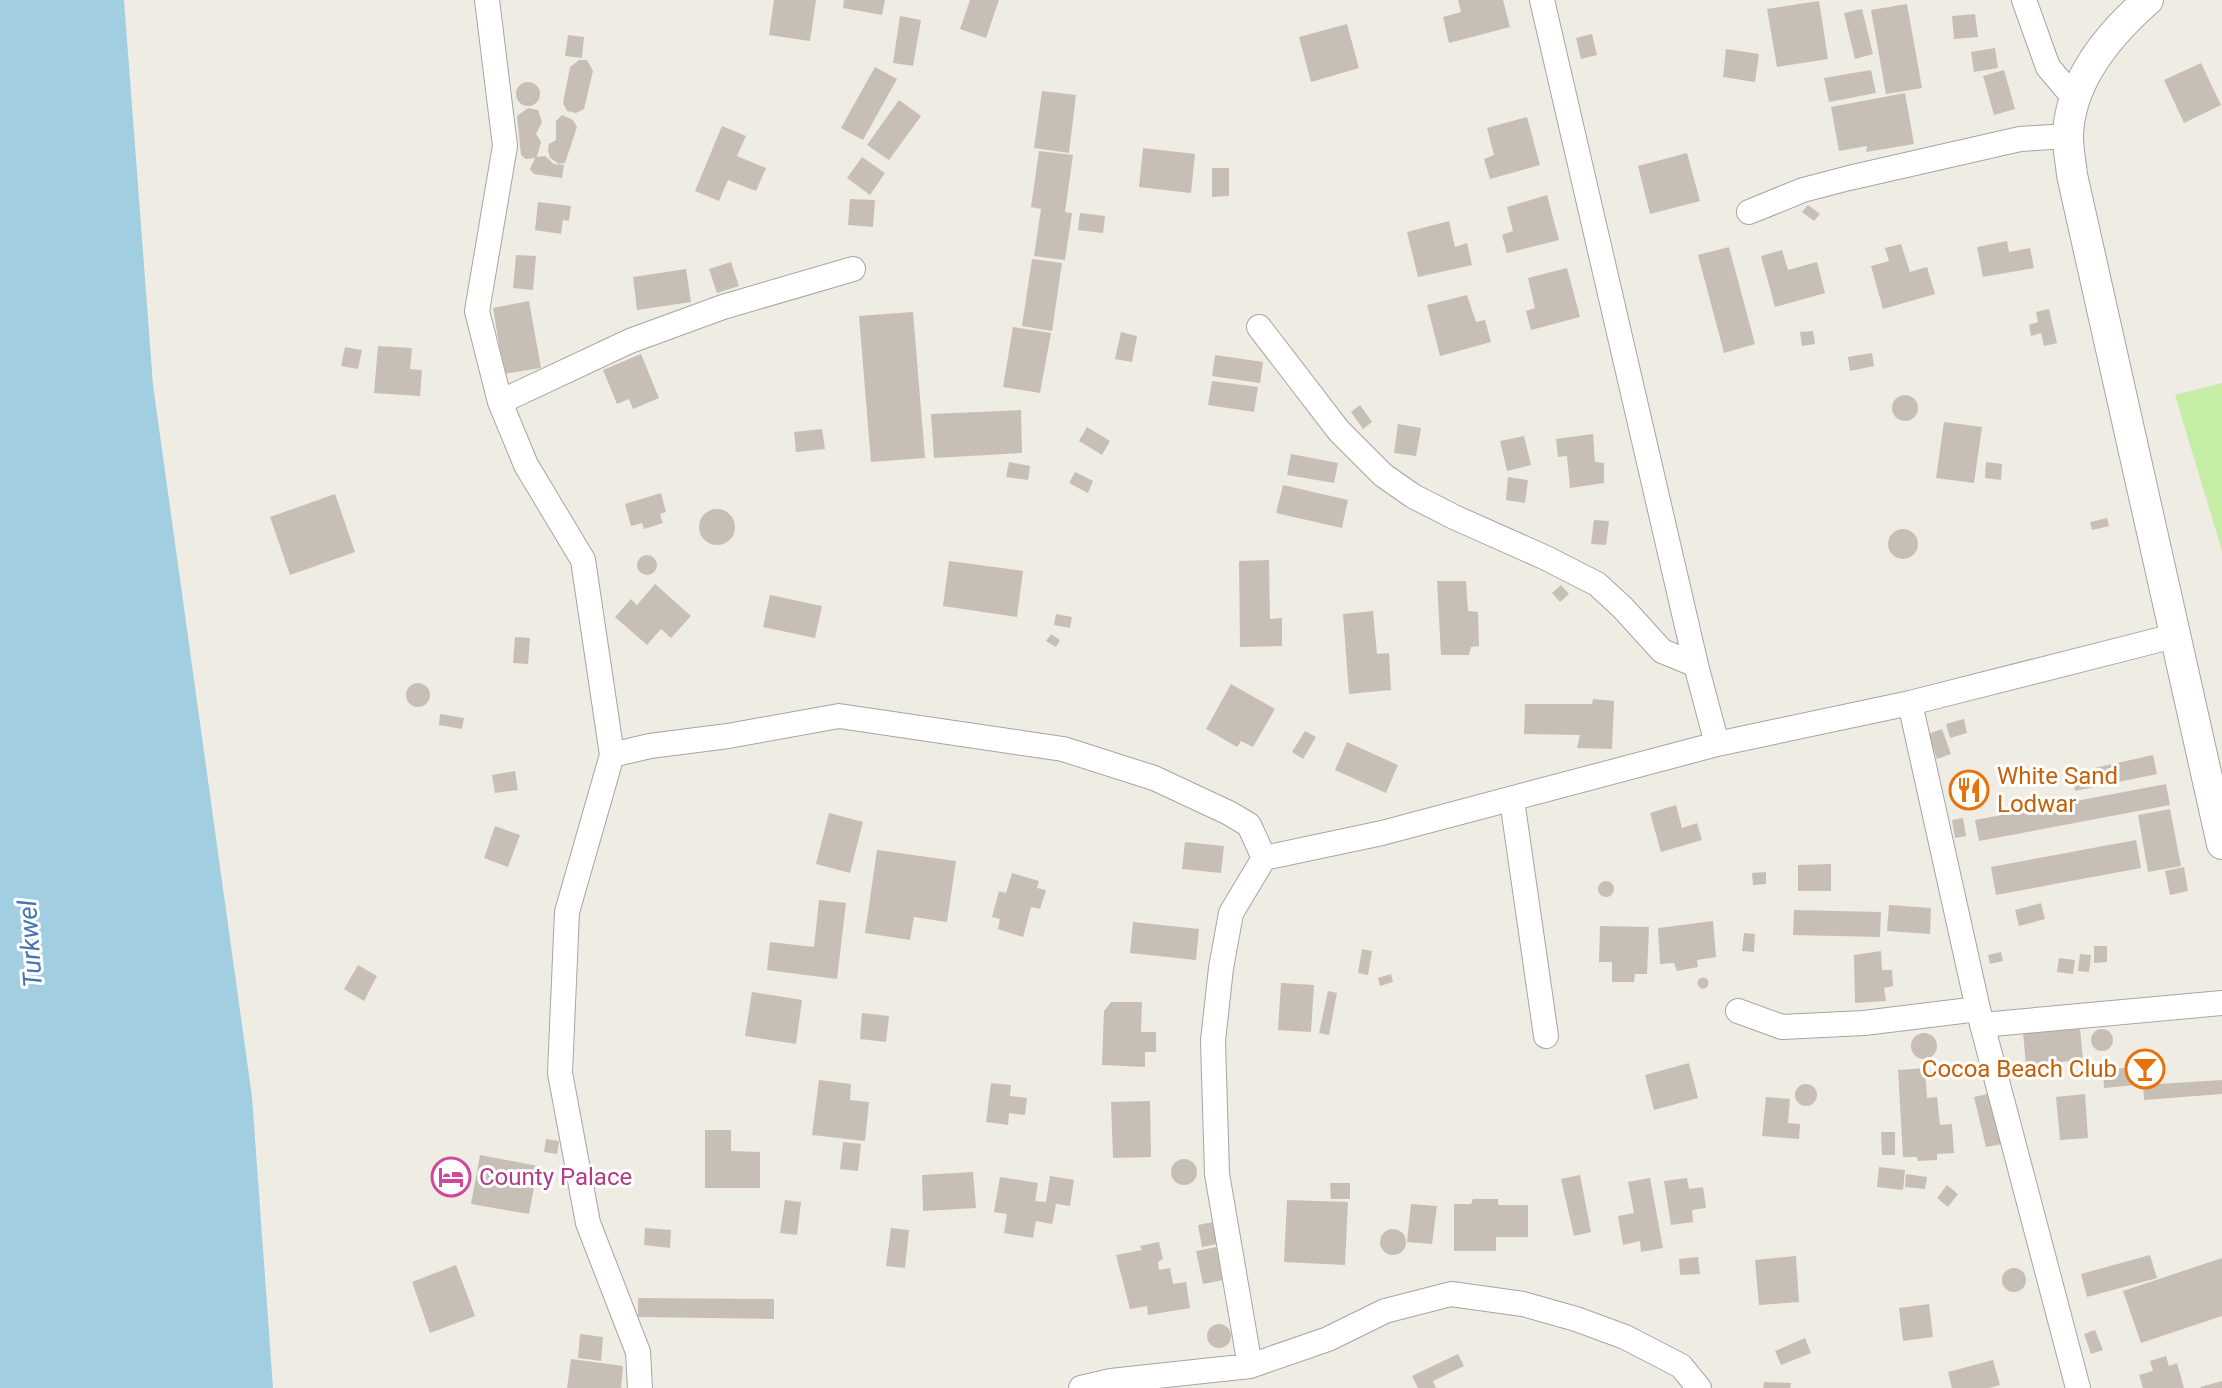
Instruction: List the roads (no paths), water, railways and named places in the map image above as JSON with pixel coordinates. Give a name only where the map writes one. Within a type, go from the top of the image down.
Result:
[{"type":"street","points":[[487,0],[505,146],[477,311],[500,402],[526,465],[583,560],[612,755],[567,912],[560,1073],[588,1223],[638,1352],[640,1388]]},
{"type":"street","points":[[1542,0],[1717,744]]},
{"type":"street","points":[[2024,0],[2048,67],[2075,99]]},
{"type":"street","points":[[2148,0],[2109,38],[2094,60],[2075,99],[2068,136],[2072,175],[2222,844]]},
{"type":"street","points":[[1749,212],[1803,190],[1849,178],[2020,139],[2068,136]]},
{"type":"street","points":[[500,402],[630,341],[723,307],[853,269]]},
{"type":"street","points":[[1259,327],[1339,431],[1383,475],[1413,496],[1454,517],[1597,584],[1662,651],[1696,665]]},
{"type":"street","points":[[1250,1366],[1217,1174],[1213,1041],[1231,913],[1264,858],[1382,833],[1717,744],[1910,703],[2174,636]]},
{"type":"street","points":[[1910,703],[1980,1017],[2078,1388]]},
{"type":"street","points":[[612,755],[650,746],[839,716],[1063,749],[1154,778],[1229,813],[1249,825],[1264,858]]},
{"type":"street","points":[[1512,800],[1546,1036]]},
{"type":"street","points":[[1738,1011],[1782,1027],[2222,1003]]},
{"type":"street","points":[[1081,1388],[1250,1366],[1328,1339],[1385,1311],[1451,1294],[1523,1304],[1625,1337],[1681,1366],[1699,1388]]},
{"type":"water","name":"Turkwel","points":[[0,0],[124,0],[153,385],[252,1097],[273,1388],[0,1388]]},
{"type":"place","name":"White Sand Lodwar","points":[[1969,790]]},
{"type":"place","name":"Cocoa Beach Club","points":[[2145,1069]]},
{"type":"place","name":"County Palace","points":[[451,1177]]}]
